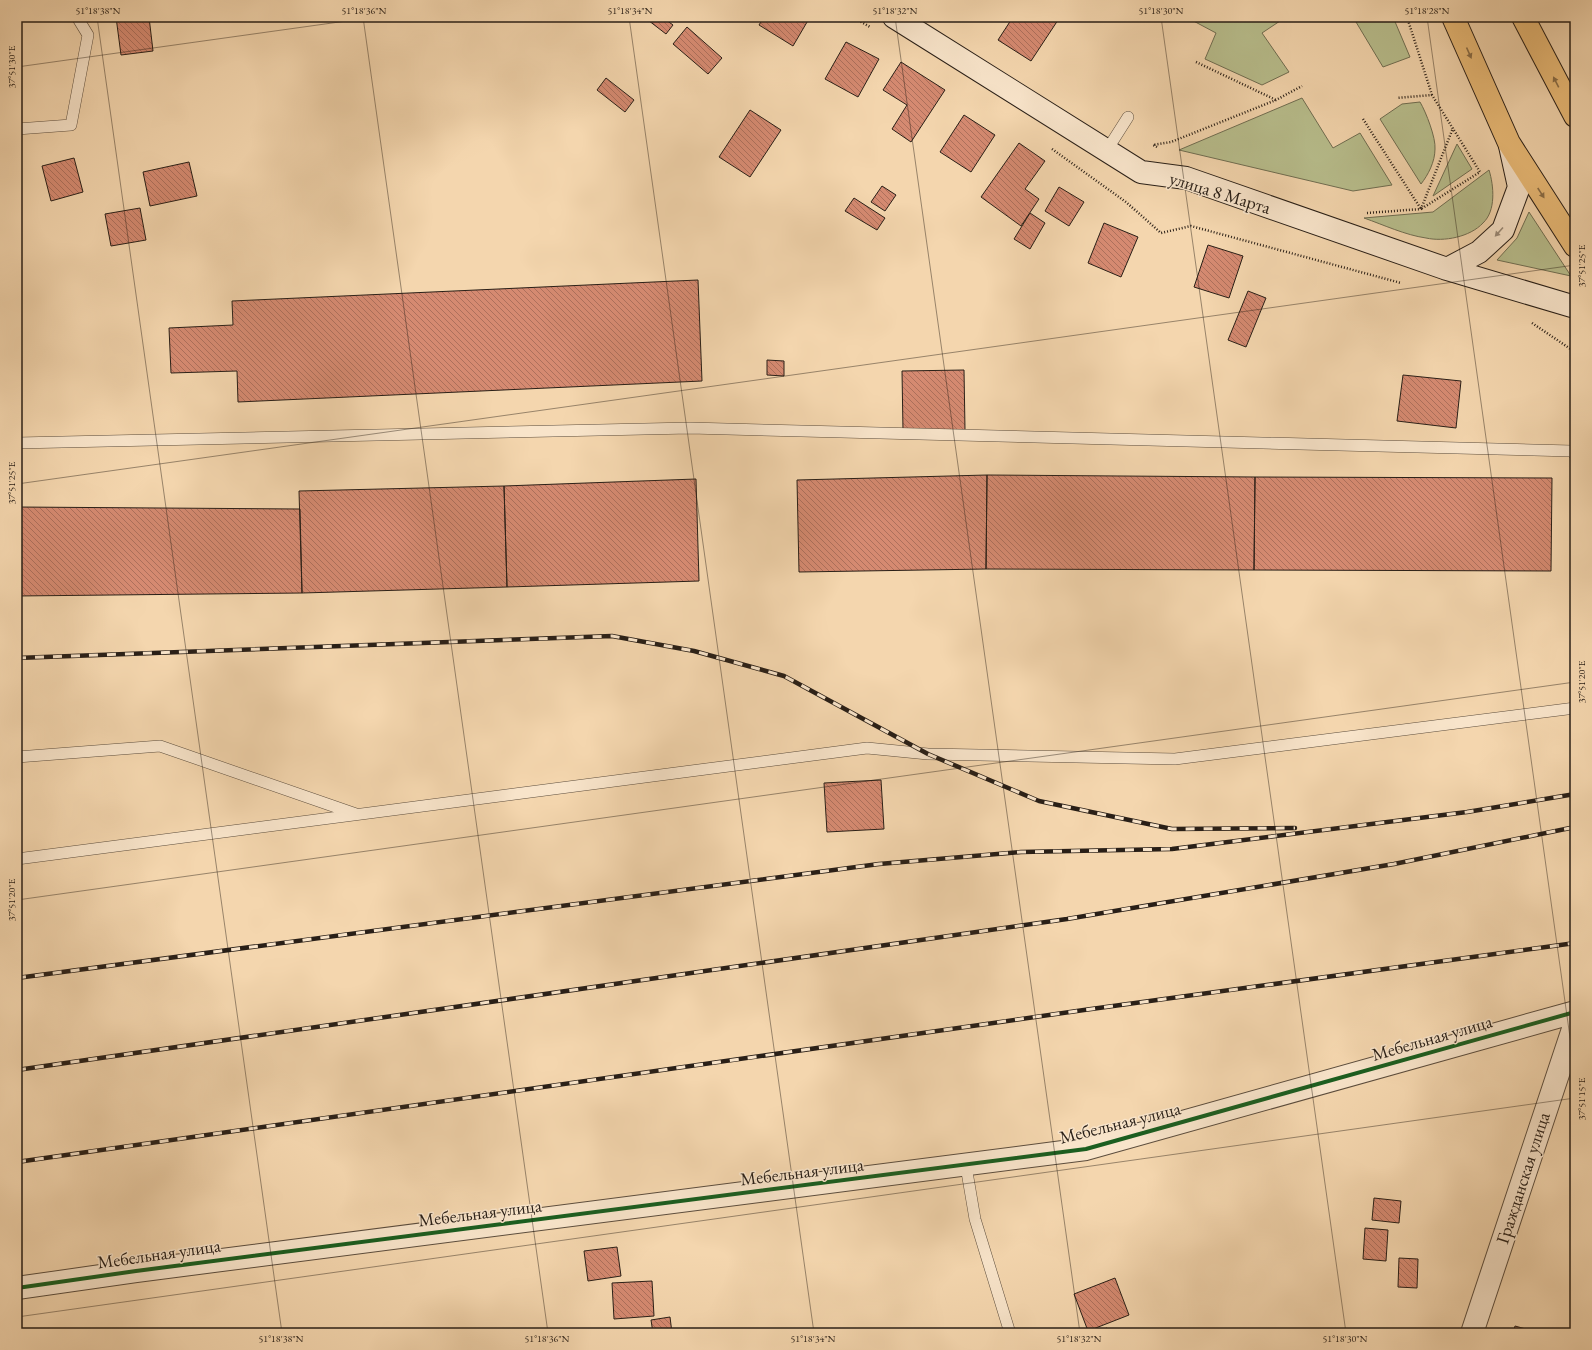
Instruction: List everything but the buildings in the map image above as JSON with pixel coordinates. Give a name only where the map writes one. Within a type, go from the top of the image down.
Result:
[{"type":"main road","points":[[1453,17],[1509,143],[1575,246]]},
{"type":"main road","points":[[1523,17],[1575,116]]},
{"type":"street","name":"улица 8 Марта","points":[[894,17],[1141,172],[1186,178],[1446,269],[1575,307]]},
{"type":"street","points":[[1446,269],[1479,252],[1503,230],[1519,187],[1509,143]]},
{"type":"street","name":"Мебельная улица","points":[[17,1288],[136,1271],[966,1166],[1086,1149],[1575,1012]]},
{"type":"street","name":"Гражданская улица","points":[[1472,1333],[1575,1023]]},
{"type":"lane","points":[[17,128],[71,125],[88,35],[77,17]]},
{"type":"lane","points":[[1107,150],[1128,117]]},
{"type":"lane","points":[[17,443],[690,428],[1572,451],[1575,455]]},
{"type":"lane","points":[[17,859],[867,748],[928,754],[1175,759],[1575,708]]},
{"type":"lane","points":[[17,757],[160,746],[358,815]]},
{"type":"lane","points":[[966,1166],[975,1219],[1010,1333]]},
{"type":"path","points":[[1359,214],[1421,209],[1480,172],[1432,95],[1407,17]]},
{"type":"path","points":[[1196,62],[1276,100]]},
{"type":"path","points":[[1160,148],[1153,145],[1171,142],[1276,100],[1302,86]]},
{"type":"path","points":[[1397,98],[1432,95]]},
{"type":"path","points":[[1363,119],[1421,209]]},
{"type":"path","points":[[1421,209],[1453,128]]},
{"type":"path","points":[[1126,202],[1161,233],[1191,226],[1404,283]]},
{"type":"path","points":[[1531,322],[1575,352]]},
{"type":"green space","points":[[1186,17],[1286,17],[1262,33],[1289,72],[1262,85],[1205,59],[1216,33]]},
{"type":"green space","points":[[1353,17],[1393,17],[1410,57],[1383,67]]},
{"type":"green space","points":[[1302,98],[1333,148],[1360,133],[1392,185],[1353,191],[1179,150]]},
{"type":"green space","points":[[1420,102],[1430,125],[1435,144],[1434,159],[1431,168],[1421,184],[1380,119],[1402,104]]},
{"type":"green space","points":[[1457,144],[1472,169],[1433,196]]},
{"type":"green space","points":[[1489,170],[1493,191],[1490,212],[1478,228],[1464,235],[1449,239],[1418,237],[1364,218],[1433,212]]},
{"type":"green space","points":[[1529,212],[1571,276],[1497,260],[1517,238]]},
{"type":"railway","points":[[17,658],[612,636],[694,651],[784,676],[928,754],[1039,801],[1172,829],[1295,828]]},
{"type":"railway","points":[[17,978],[879,864],[1021,852],[1172,849],[1467,812],[1575,794]]},
{"type":"railway","points":[[17,1070],[1067,919],[1394,864],[1575,827]]},
{"type":"railway","points":[[17,1162],[1084,1010],[1575,943]]},
{"type":"cycle path","points":[[17,1288],[136,1271],[1086,1149],[1575,1012]]}]
